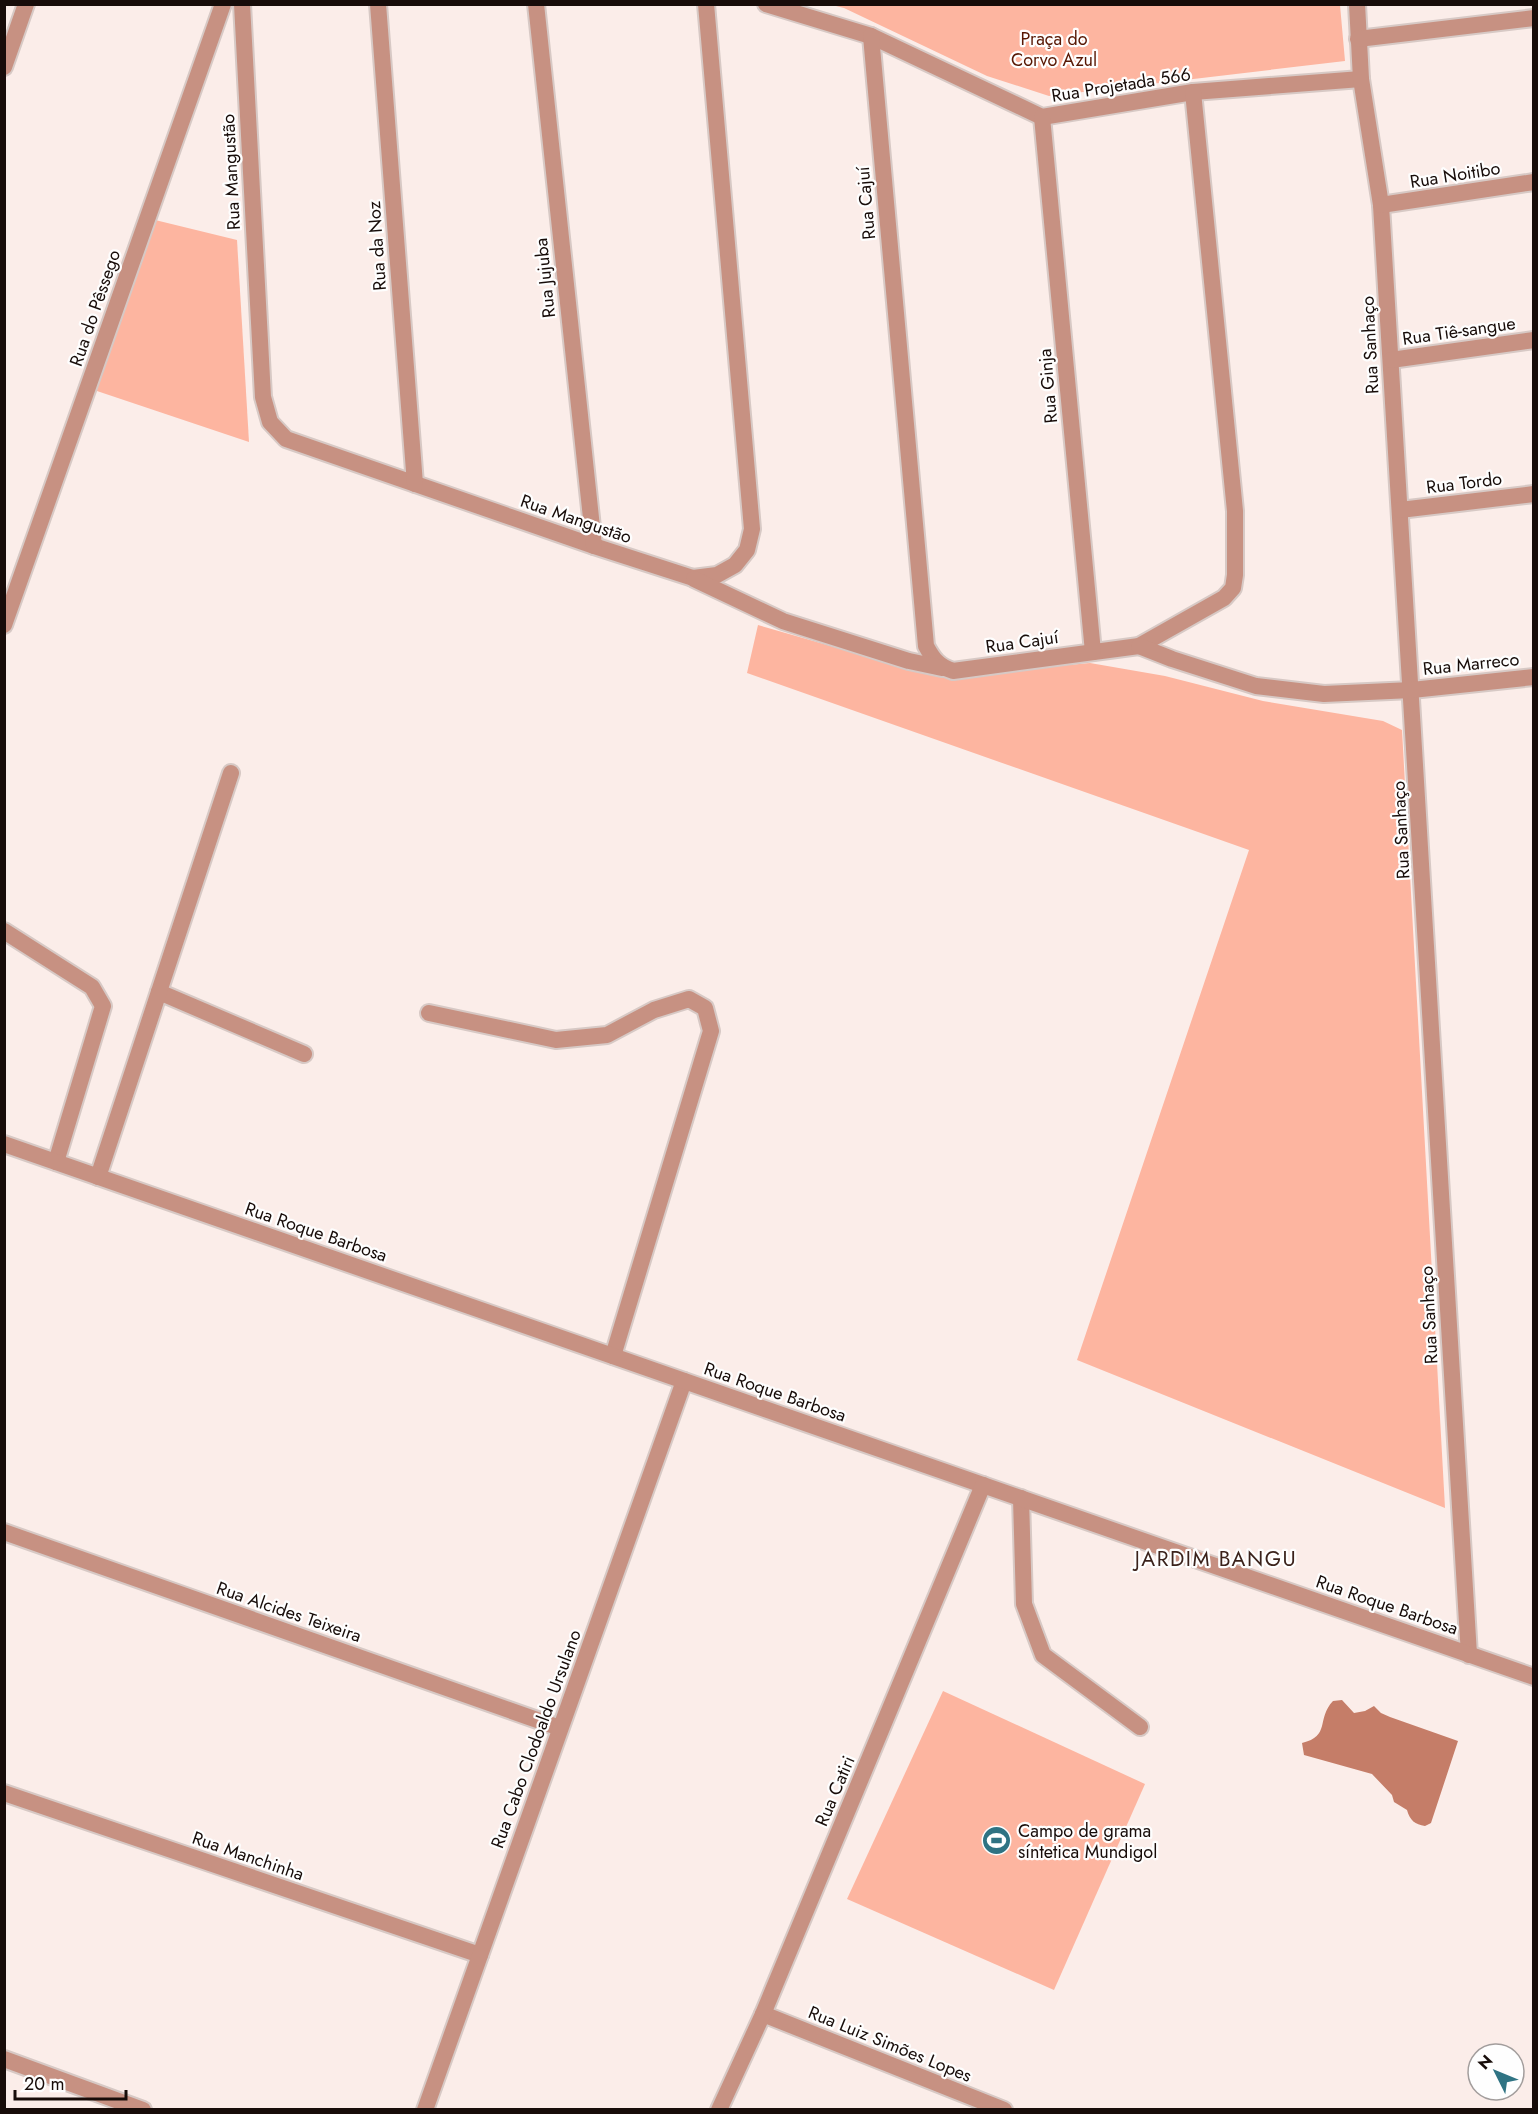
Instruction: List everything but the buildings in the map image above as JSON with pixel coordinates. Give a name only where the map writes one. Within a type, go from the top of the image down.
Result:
[{"type":"street","points":[[4,67],[26,4]]},
{"type":"street","name":"Rua do Pêssego","points":[[4,625],[223,4]]},
{"type":"street","name":"Rua Mangustão","points":[[242,4],[263,397],[270,422],[286,439],[693,578],[717,575],[735,565],[747,550],[752,529],[706,4]]},
{"type":"street","name":"Rua da Noz","points":[[378,4],[415,484]]},
{"type":"street","name":"Rua Jujuba","points":[[536,4],[594,546]]},
{"type":"street","name":"Rua Projetada 566","points":[[766,4],[871,36],[1042,117],[1193,92],[1361,79]]},
{"type":"street","name":"Rua Sanhaço","points":[[1357,4],[1361,79],[1382,205],[1469,1655]]},
{"type":"street","points":[[1359,39],[1533,18]]},
{"type":"street","name":"Rua Cajuí","points":[[871,36],[926,646],[940,666],[953,670],[1138,646],[1224,598],[1233,588],[1235,511],[1193,92]]},
{"type":"street","name":"Rua Ginja","points":[[1042,117],[1093,652]]},
{"type":"street","name":"Rua Noitibo","points":[[1382,205],[1533,182]]},
{"type":"street","name":"Rua Tiê-sangue","points":[[1391,360],[1533,340]]},
{"type":"street","name":"Rua Tordo","points":[[1400,510],[1533,494]]},
{"type":"street","points":[[693,578],[783,621],[909,661],[953,670]]},
{"type":"street","name":"Rua Marreco","points":[[1138,646],[1256,686],[1324,694],[1412,690],[1533,677]]},
{"type":"street","points":[[98,1177],[231,773]]},
{"type":"street","points":[[4,931],[92,987],[103,1006],[56,1162]]},
{"type":"street","points":[[159,992],[304,1054]]},
{"type":"street","points":[[429,1013],[556,1040],[607,1035],[654,1010],[689,999],[705,1008],[711,1030],[612,1356]]},
{"type":"street","name":"Rua Roque Barbosa","points":[[4,1144],[1533,1677]]},
{"type":"street","name":"Rua Cabo Clodoaldo Ursulano","points":[[425,2109],[684,1381]]},
{"type":"street","name":"Rua Catiri","points":[[719,2109],[763,2014],[983,1485]]},
{"type":"street","points":[[1021,1498],[1024,1604],[1043,1655],[1140,1727]]},
{"type":"street","name":"Rua Alcides Teixeira","points":[[4,1532],[560,1728]]},
{"type":"street","name":"Rua Manchinha","points":[[4,1793],[480,1955]]},
{"type":"street","name":"Rua Luiz Simões Lopes","points":[[763,2014],[1004,2109]]},
{"type":"street","points":[[4,2059],[143,2109]]},
{"type":"green space","name":"Praça do Corvo Azul","points":[[832,5],[1340,5],[1345,61],[1049,96],[987,76],[844,8]]},
{"type":"green space","points":[[151,219],[237,240],[249,442],[91,389]]},
{"type":"green space","points":[[758,625],[939,677],[1090,663],[1165,676],[1263,701],[1383,721],[1402,730],[1445,1508],[1077,1360],[1249,850],[747,673]]},
{"type":"green space","name":"Campo de grama síntetica Mundigol","points":[[943,1691],[1145,1784],[1054,1990],[847,1899]]},
{"type":"shaded area","points":[[1342,1700],[1354,1713],[1374,1706],[1381,1713],[1390,1717],[1458,1741],[1431,1823],[1425,1826],[1413,1821],[1407,1810],[1394,1802],[1392,1795],[1372,1774],[1304,1755],[1302,1743],[1317,1736],[1328,1708],[1333,1701]]},
{"type":"place","name":"Campo de grama síntetica Mundigol","points":[[997,1841]]},
{"type":"district","name":"JARDIM BANGU","points":[[1216,1559]]}]
